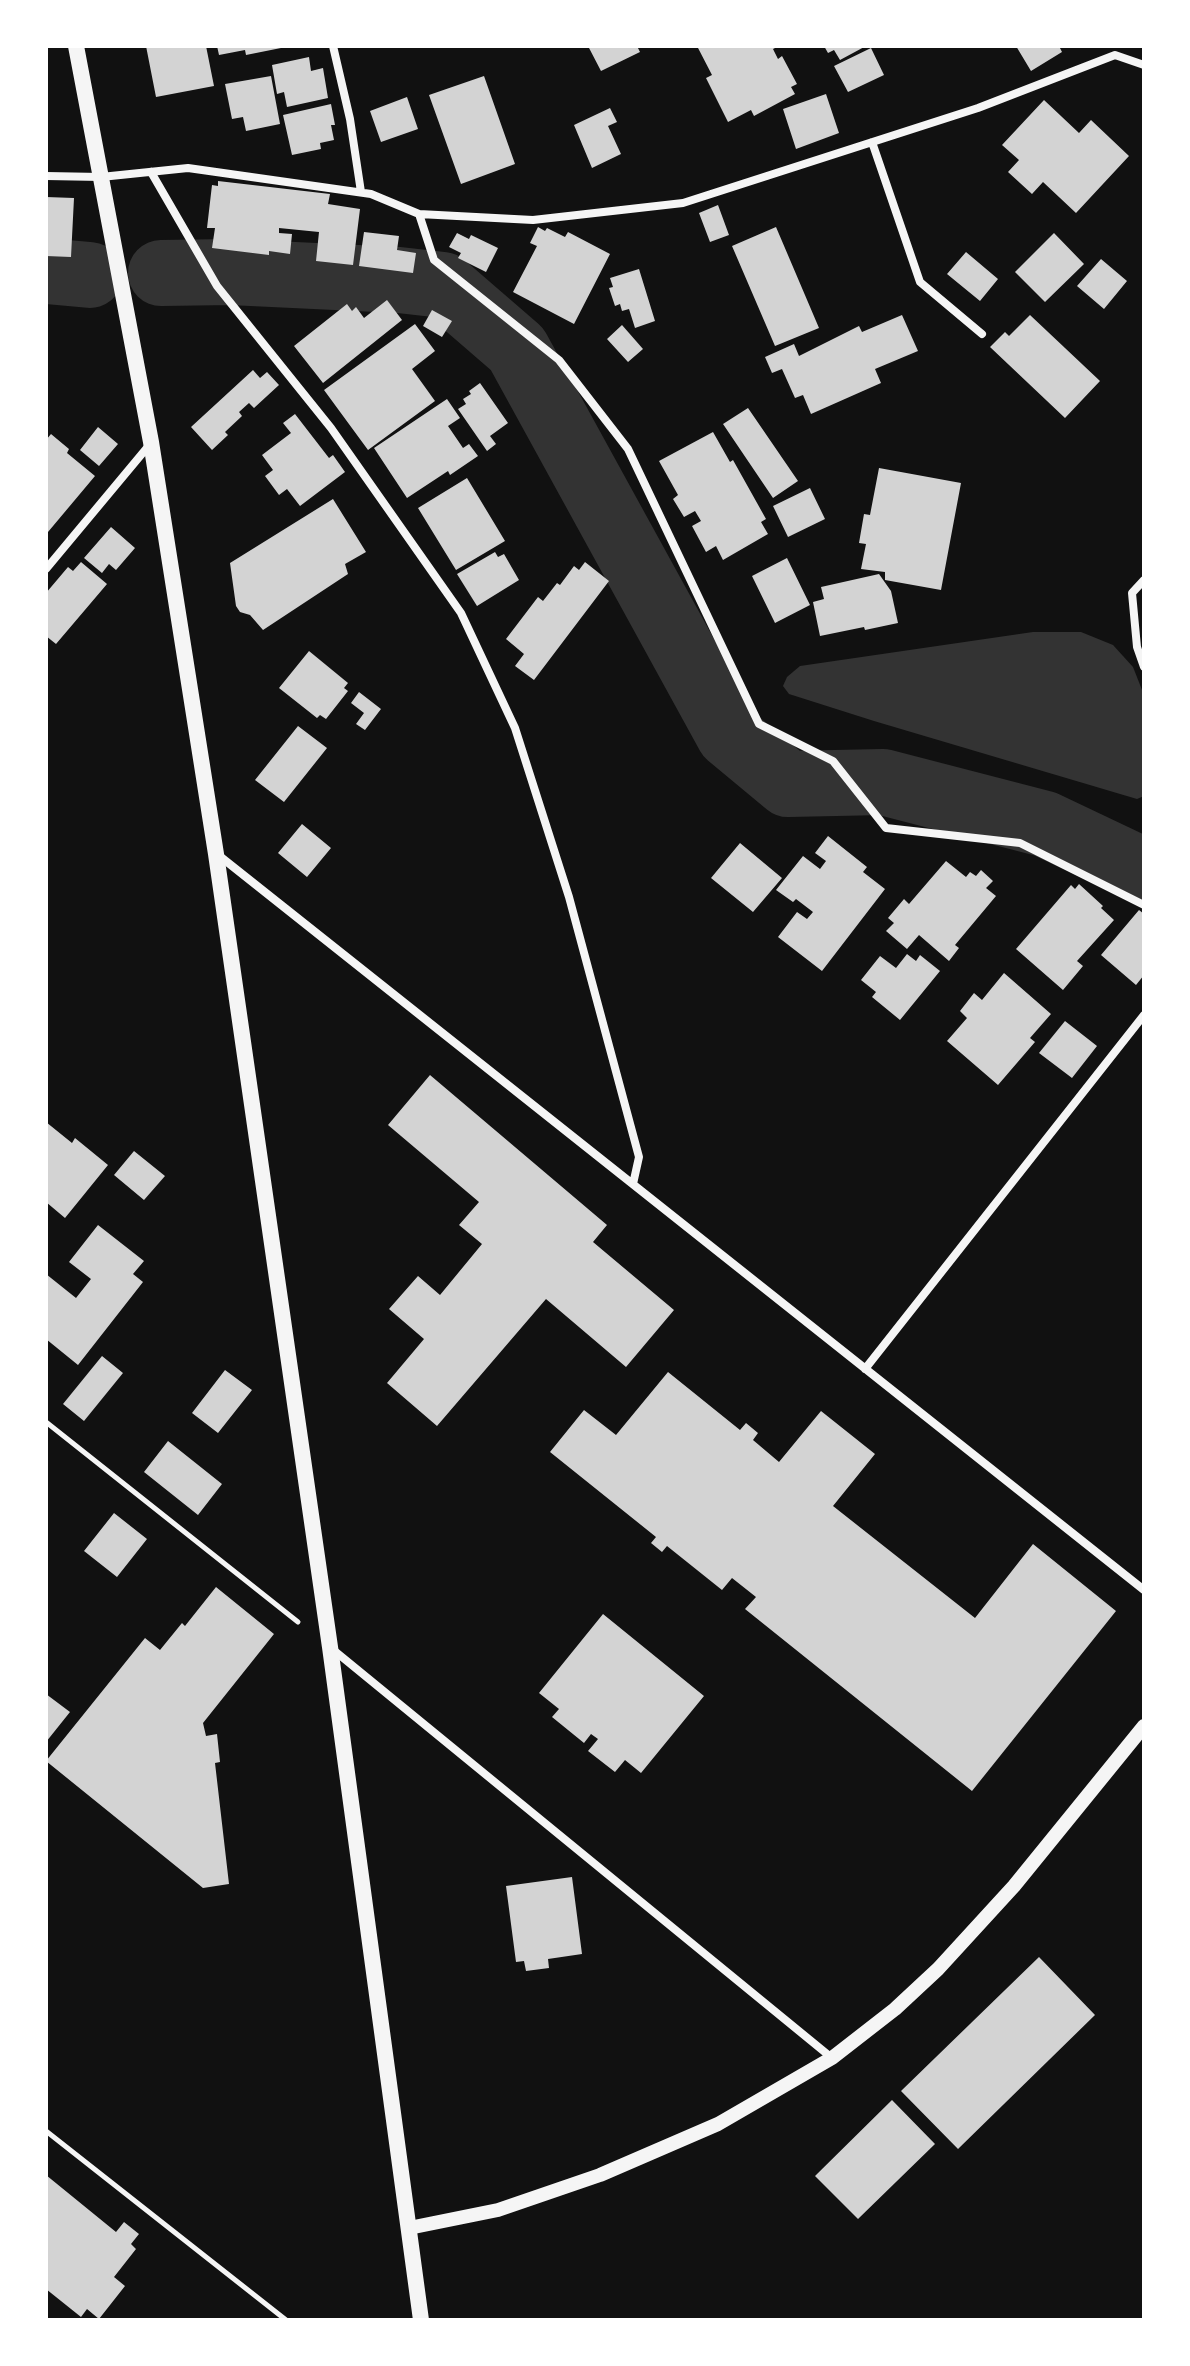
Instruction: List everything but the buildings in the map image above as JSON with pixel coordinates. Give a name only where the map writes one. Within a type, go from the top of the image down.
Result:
[{"type":"main road","points":[[76,46],[151,442],[216,854],[330,1647],[421,2320]]},
{"type":"street","points":[[333,46],[350,119],[361,192]]},
{"type":"street","points":[[46,176],[101,177],[188,168],[361,192],[419,214],[533,220],[683,203],[978,108],[1115,55],[1144,65]]},
{"type":"street","points":[[872,142],[920,282],[982,334]]},
{"type":"street","points":[[151,172],[217,286],[331,428],[461,613],[508,714],[569,897],[639,1157],[633,1184]]},
{"type":"street","points":[[419,214],[434,260],[559,360],[628,449],[759,724],[833,761],[886,828],[1020,843],[1144,905]]},
{"type":"street","points":[[46,569],[151,442]]},
{"type":"street","points":[[1144,580],[1132,593],[1137,647],[1144,667]]},
{"type":"street","points":[[216,854],[1144,1590]]},
{"type":"street","points":[[865,1369],[1144,1015]]},
{"type":"street","points":[[330,1647],[832,2058]]},
{"type":"street","points":[[409,2228],[498,2210],[600,2175],[718,2124],[832,2058],[895,2009],[938,1969],[1014,1886],[1144,1726]]},
{"type":"path","points":[[46,1422],[330,1647]]},
{"type":"path","points":[[46,2131],[286,2320]]},
{"type":"shaded area","points":[[1033,632],[1081,632],[1113,645],[1133,667],[1144,695],[1144,796],[1137,799],[874,721],[789,694],[783,686],[787,677],[800,666]]},
{"type":"waterway","points":[[46,271],[90,275]]},
{"type":"waterway","points":[[161,273],[231,272],[443,285],[517,349],[729,735],[788,784],[883,782],[1045,824],[1144,871]]}]
